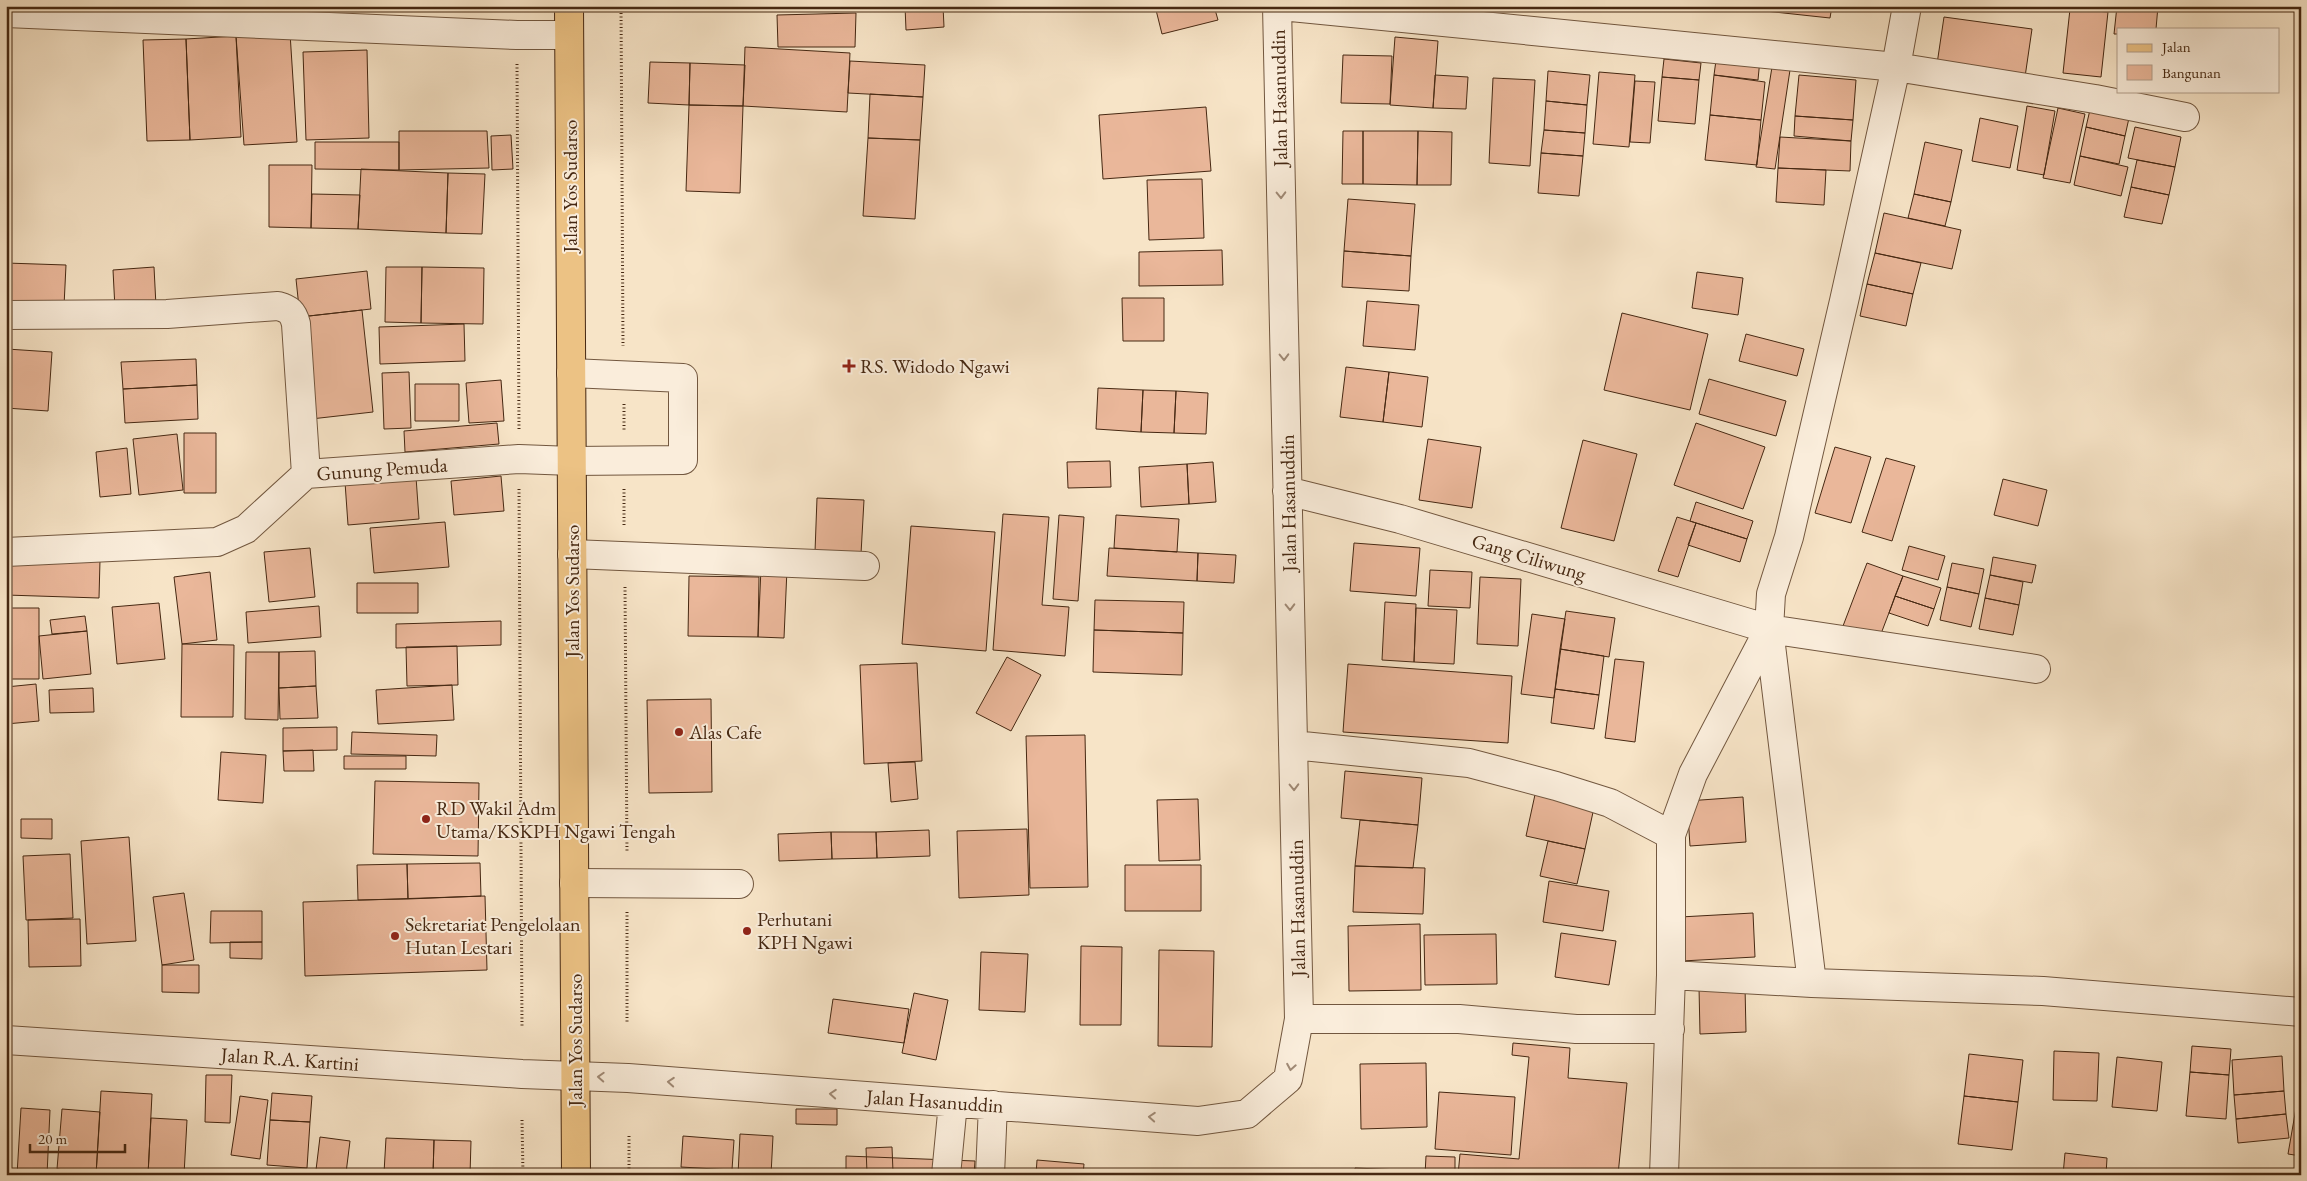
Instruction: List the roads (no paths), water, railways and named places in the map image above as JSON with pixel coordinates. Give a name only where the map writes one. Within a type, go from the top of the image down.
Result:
[{"type":"main road","name":"Jalan Yos Sudarso","points":[[569,6],[576,1175]]},
{"type":"street","name":"Jalan Hasanuddin","points":[[575,1075],[1198,1121],[1247,1114],[1270,1097],[1288,1079],[1299,1019],[1276,6]]},
{"type":"street","points":[[1281,6],[1896,67],[2095,99],[2185,117]]},
{"type":"street","points":[[1812,983],[1769,629],[1771,594],[1789,537],[1896,67],[1907,6]]},
{"type":"street","points":[[6,13],[517,35],[569,35]]},
{"type":"street","points":[[6,315],[167,314],[278,306],[288,309],[294,314],[296,324],[306,474]]},
{"type":"street","name":"Gunung Pemuda","points":[[6,552],[217,542],[246,529],[306,474],[519,460],[683,460],[683,378],[571,373]]},
{"type":"street","name":"Gang Ciliwung","points":[[1287,491],[1400,519],[1769,629],[2036,669]]},
{"type":"street","points":[[572,554],[865,566]]},
{"type":"street","points":[[1664,1175],[1670,1029],[1671,835],[1694,774],[1769,629]]},
{"type":"street","points":[[1293,745],[1469,763],[1556,786],[1610,803],[1671,835]]},
{"type":"street","points":[[574,883],[739,884]]},
{"type":"street","points":[[1671,974],[1812,983],[2043,991],[2301,1012]]},
{"type":"street","points":[[1299,1019],[1459,1019],[1576,1029],[1670,1029]]},
{"type":"street","name":"Jalan R.A. Kartini","points":[[6,1040],[522,1074],[575,1075]]},
{"type":"street","points":[[946,1175],[953,1103]]},
{"type":"street","points":[[990,1175],[993,1105]]},
{"type":"place","name":"RS. Widodo Ngawi","points":[[849,366]]},
{"type":"place","name":"Alas Cafe","points":[[679,732]]},
{"type":"place","name":"RD Wakil Adm Utama/KSKPH Ngawi Tengah","points":[[426,819]]},
{"type":"place","name":"Perhutani KPH Ngawi","points":[[747,931]]},
{"type":"place","name":"Sekretariat Pengelolaan Hutan Lestari","points":[[395,936]]}]
